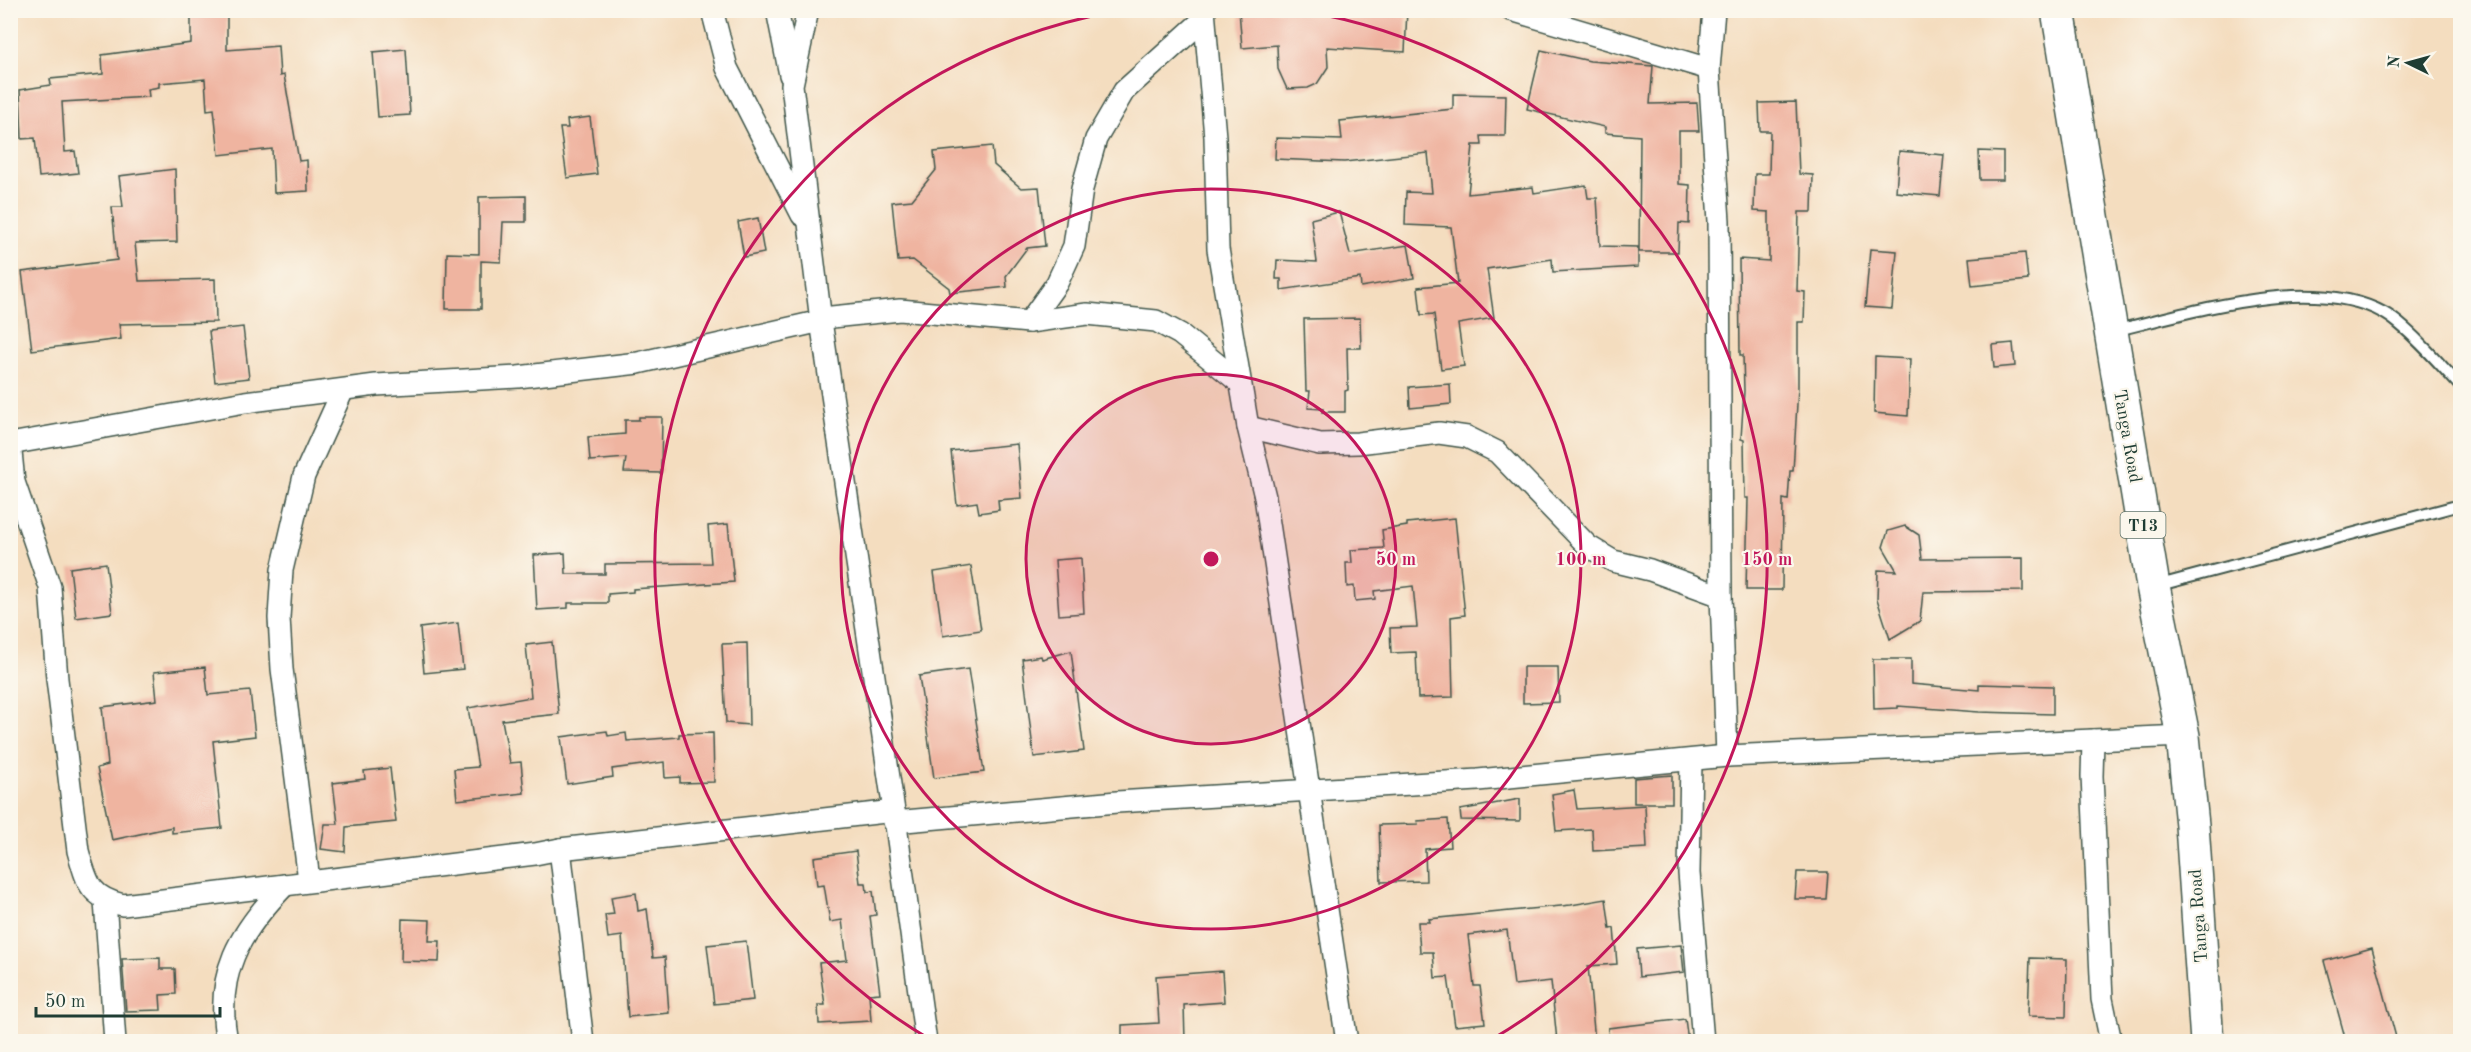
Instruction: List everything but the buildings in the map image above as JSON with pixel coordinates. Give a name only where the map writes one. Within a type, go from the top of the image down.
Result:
[{"type":"highway","name":"Tanga Road","points":[[2058,10],[2153,586],[2183,736],[2193,825],[2206,1041]]},
{"type":"street","points":[[712,10],[727,68],[809,228]]},
{"type":"street","points":[[777,10],[792,85],[821,320],[926,1041]]},
{"type":"street","points":[[792,85],[808,10]]},
{"type":"street","points":[[1511,10],[1709,69]]},
{"type":"street","points":[[1714,10],[1709,69],[1719,221],[1721,596],[1727,756]]},
{"type":"street","points":[[1029,322],[1057,283],[1074,246],[1082,189],[1096,139],[1124,91],[1204,15]]},
{"type":"street","points":[[1204,15],[1215,137],[1218,249],[1248,427],[1265,497],[1347,1041]]},
{"type":"street","points":[[1240,383],[1180,334],[1156,321],[1087,315],[1029,322],[900,310],[821,320],[638,363],[518,377],[343,390],[245,402],[11,443],[14,482],[50,587],[57,679],[78,851],[85,875],[93,890],[105,901],[123,905],[560,849],[894,816],[1478,780],[1727,756],[2183,736]]},
{"type":"street","points":[[309,880],[282,669],[279,618],[282,570],[304,476],[343,390]]},
{"type":"street","points":[[1248,427],[1285,438],[1320,444],[1358,443],[1439,434],[1467,437],[1497,452],[1562,522],[1596,551],[1613,561],[1650,570],[1721,596]]},
{"type":"street","points":[[2093,740],[2092,776],[2102,999],[2111,1041]]},
{"type":"street","points":[[1691,760],[1689,873],[1703,1041]]},
{"type":"street","points":[[560,849],[583,1041]]},
{"type":"street","points":[[227,1041],[224,1024],[226,971],[255,916],[285,885]]},
{"type":"street","points":[[105,901],[115,1041]]},
{"type":"lane","points":[[2110,332],[2211,308],[2288,295],[2344,300],[2384,313],[2429,352],[2460,386]]},
{"type":"lane","points":[[2153,586],[2460,505]]}]
